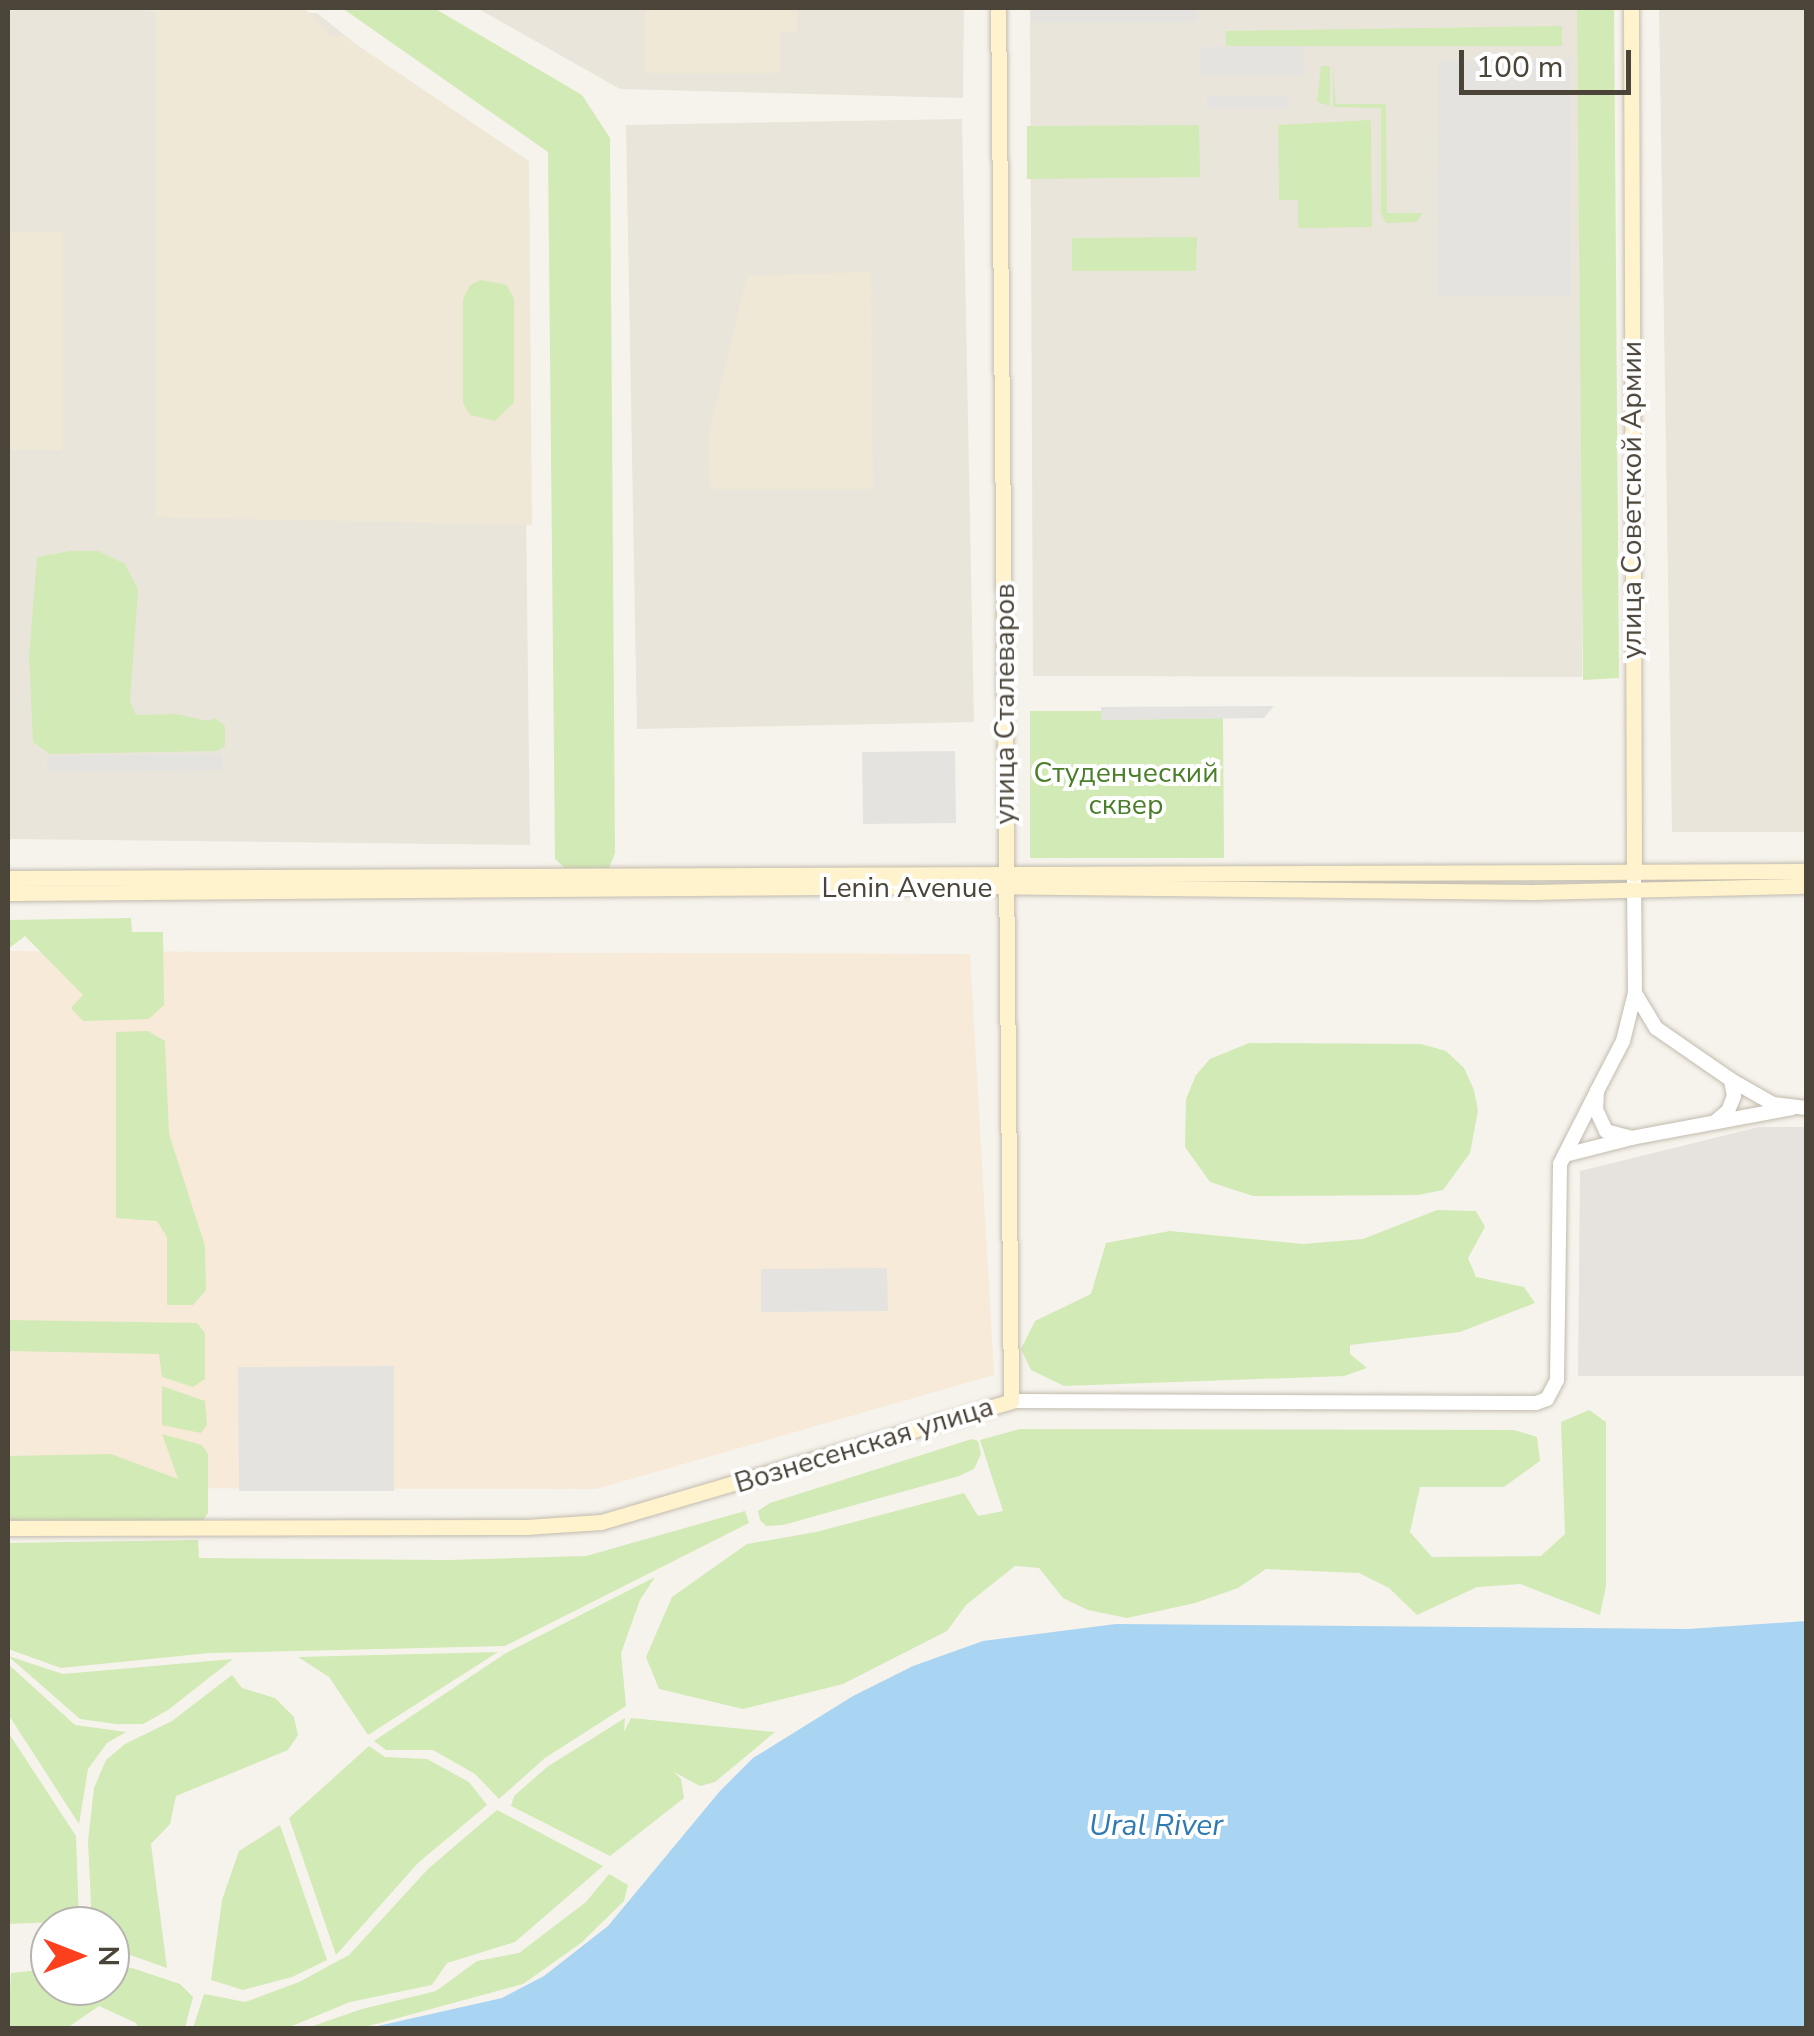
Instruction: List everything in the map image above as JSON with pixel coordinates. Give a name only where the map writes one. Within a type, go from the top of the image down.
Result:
[{"type":"main road","name":"улица Сталеваров","points":[[998,8],[1005,388],[1011,1400]]},
{"type":"main road","name":"улица Советской Армии","points":[[1631,8],[1634,882]]},
{"type":"main road","name":"Lenin Avenue","points":[[1634,882],[1806,872]]},
{"type":"main road","name":"Lenin Avenue","points":[[8,878],[1634,882],[1806,887]]},
{"type":"main road","name":"Lenin Avenue","points":[[8,893],[1005,881]]},
{"type":"main road","name":"Вознесенская улица","points":[[8,1528],[506,1527],[601,1522],[1011,1400]]},
{"type":"street","name":"улица Советской Армии","points":[[1623,1041],[1635,993],[1634,882]]},
{"type":"street","points":[[1635,993],[1656,1028],[1773,1104],[1799,1108]]},
{"type":"street","points":[[1563,1159],[1623,1041],[1632,1032],[1656,1028]]},
{"type":"street","points":[[1712,1123],[1728,1111],[1734,1096],[1731,1080]]},
{"type":"street","points":[[1597,1091],[1598,1121],[1606,1132],[1632,1138]]},
{"type":"street","points":[[1563,1159],[1632,1138],[1799,1108]]},
{"type":"street","name":"Вознесенская улица","points":[[1011,1400],[1536,1403],[1547,1399],[1557,1380],[1563,1159]]},
{"type":"shaded area","points":[[8,8],[317,13],[522,177],[530,845],[8,839]]},
{"type":"shaded area","points":[[304,8],[331,36],[344,36],[529,161],[532,525],[156,517],[156,9]]},
{"type":"shaded area","points":[[477,8],[964,8],[963,98],[620,89]]},
{"type":"shaded area","points":[[645,8],[797,8],[797,31],[780,32],[780,73],[645,73]]},
{"type":"shaded area","points":[[1030,8],[1586,8],[1582,677],[1033,676]]},
{"type":"shaded area","points":[[1031,8],[1197,8],[1197,22],[1031,22]]},
{"type":"shaded area","points":[[1659,8],[1806,8],[1806,832],[1672,832]]},
{"type":"shaded area","points":[[1303,46],[1304,75],[1200,75],[1200,47]]},
{"type":"shaded area","points":[[1438,60],[1571,60],[1571,296],[1437,296]]},
{"type":"shaded area","points":[[1207,96],[1288,96],[1289,109],[1207,109]]},
{"type":"shaded area","points":[[962,119],[974,722],[637,729],[626,125]]},
{"type":"shaded area","points":[[8,232],[62,232],[62,450],[8,450]]},
{"type":"shaded area","points":[[871,272],[873,489],[710,489],[709,433],[747,276]]},
{"type":"shaded area","points":[[1274,706],[1264,718],[1101,720],[1101,707]]},
{"type":"shaded area","points":[[955,751],[956,823],[863,824],[862,752]]},
{"type":"shaded area","points":[[222,754],[222,770],[47,772],[47,756]]},
{"type":"shaded area","points":[[8,951],[970,954],[994,1375],[596,1489],[8,1488]]},
{"type":"shaded area","points":[[1759,1127],[1806,1127],[1806,1376],[1578,1376],[1580,1171]]},
{"type":"shaded area","points":[[887,1268],[888,1311],[761,1312],[761,1269]]},
{"type":"shaded area","points":[[394,1366],[394,1491],[239,1491],[238,1367]]},
{"type":"green space","points":[[342,8],[434,8],[582,95],[610,138],[615,853],[609,868],[565,868],[555,859],[548,152]]},
{"type":"green space","points":[[1577,8],[1614,8],[1619,678],[1583,680]]},
{"type":"green space","points":[[1562,26],[1562,46],[1226,46],[1226,31]]},
{"type":"green space","points":[[1321,66],[1330,66],[1330,106],[1317,102]]},
{"type":"green space","points":[[1333,66],[1336,104],[1386,104],[1387,213],[1423,213],[1416,222],[1386,223],[1381,213],[1381,108],[1333,107]]},
{"type":"green space","points":[[1371,120],[1372,227],[1298,228],[1298,200],[1279,200],[1278,125]]},
{"type":"green space","points":[[1199,125],[1200,177],[1027,179],[1027,126]]},
{"type":"green space","points":[[1197,237],[1196,271],[1072,271],[1072,238]]},
{"type":"green space","points":[[481,280],[507,285],[514,299],[514,402],[495,421],[470,415],[463,403],[463,299],[470,285]]},
{"type":"green space","points":[[98,551],[125,564],[138,589],[130,701],[136,715],[176,714],[208,721],[215,718],[225,726],[225,746],[216,751],[50,754],[33,742],[29,656],[37,557]]},
{"type":"green space","name":"Студенческий сквер","points":[[1030,711],[1101,711],[1102,720],[1223,718],[1224,858],[1030,858]]},
{"type":"green space","points":[[131,918],[132,932],[163,932],[164,1005],[149,1019],[83,1021],[71,1008],[83,995],[25,936],[8,949],[8,920]]},
{"type":"green space","points":[[148,1031],[165,1041],[169,1134],[205,1246],[206,1290],[193,1305],[167,1305],[167,1237],[157,1221],[116,1218],[116,1032]]},
{"type":"green space","points":[[1249,1043],[1421,1044],[1446,1051],[1464,1068],[1474,1090],[1478,1111],[1470,1153],[1443,1190],[1418,1195],[1253,1196],[1210,1182],[1185,1147],[1186,1099],[1196,1075],[1210,1059]]},
{"type":"green space","points":[[1437,1210],[1476,1211],[1485,1227],[1468,1258],[1476,1277],[1524,1287],[1535,1303],[1460,1332],[1350,1345],[1350,1354],[1367,1368],[1344,1376],[1064,1386],[1031,1370],[1021,1349],[1035,1321],[1091,1294],[1106,1243],[1170,1231],[1303,1244],[1363,1239]]},
{"type":"green space","points":[[8,1320],[197,1323],[205,1333],[205,1379],[193,1387],[162,1377],[159,1354],[8,1351]]},
{"type":"green space","points":[[162,1386],[205,1401],[207,1425],[201,1433],[162,1425]]},
{"type":"green space","points":[[1589,1410],[1606,1422],[1606,1586],[1600,1615],[1520,1584],[1477,1587],[1417,1615],[1389,1588],[1359,1573],[1266,1569],[1238,1588],[1195,1603],[1127,1618],[1088,1610],[1063,1598],[1039,1568],[1015,1566],[966,1605],[947,1631],[843,1684],[743,1709],[659,1689],[646,1657],[672,1597],[747,1544],[816,1532],[964,1493],[978,1516],[1003,1511],[980,1440],[1020,1429],[1514,1430],[1537,1437],[1540,1461],[1504,1487],[1420,1487],[1410,1532],[1432,1557],[1541,1556],[1565,1534],[1561,1422]]},
{"type":"green space","points":[[162,1434],[202,1445],[208,1454],[208,1513],[202,1522],[8,1520],[8,1456],[111,1454],[178,1479]]},
{"type":"green space","points":[[972,1439],[978,1441],[981,1454],[974,1469],[959,1476],[783,1525],[766,1526],[760,1520],[758,1511],[770,1503]]},
{"type":"green space","points":[[745,1511],[749,1523],[505,1646],[209,1653],[61,1668],[8,1649],[8,1543],[198,1540],[199,1558],[449,1560],[586,1556]]},
{"type":"green space","points":[[655,1577],[640,1600],[621,1653],[626,1706],[545,1758],[499,1799],[475,1774],[433,1750],[386,1750],[374,1741],[506,1653]]},
{"type":"green space","points":[[498,1652],[368,1735],[329,1677],[298,1657]]},
{"type":"green space","points":[[8,1656],[63,1674],[233,1659],[168,1710],[143,1724],[116,1724],[80,1719]]},
{"type":"green space","points":[[8,1664],[75,1725],[126,1732],[107,1743],[88,1769],[79,1824],[8,1714]]},
{"type":"green space","points":[[232,1675],[242,1688],[275,1698],[294,1717],[298,1735],[288,1750],[176,1796],[170,1824],[151,1844],[167,1968],[130,1955],[130,1906],[91,1906],[88,1841],[94,1788],[106,1760],[125,1744],[172,1721]]},
{"type":"green space","points":[[625,1718],[624,1732],[631,1718],[775,1732],[715,1782],[700,1786],[674,1772],[681,1779],[684,1798],[610,1856],[511,1806],[514,1796],[547,1767]]},
{"type":"green space","points":[[8,1732],[76,1836],[78,1906],[30,1906],[30,1923],[8,1924]]},
{"type":"green space","points":[[369,1746],[385,1757],[427,1759],[469,1782],[487,1805],[418,1863],[336,1955],[289,1818]]},
{"type":"green space","points":[[497,1810],[603,1866],[515,1942],[447,1963],[432,1985],[350,2002],[287,2028],[193,2028],[204,1994],[245,2002],[299,1982],[349,1955],[428,1869]]},
{"type":"green space","points":[[280,1825],[327,1960],[292,1977],[243,1990],[211,1980],[222,1900],[239,1851]]},
{"type":"green space","points":[[609,1874],[628,1885],[624,1901],[581,1943],[523,1984],[365,2027],[307,2028],[362,2009],[436,1991],[477,1961],[519,1953],[586,1902]]},
{"type":"green space","points":[[130,1968],[180,1984],[193,1997],[185,2028],[138,2028],[136,2023],[99,2006],[130,2006]]},
{"type":"green space","points":[[30,1971],[30,2006],[99,2006],[67,2028],[8,2028],[11,1973]]},
{"type":"water","name":"Ural River","points":[[1806,1621],[1806,2028],[369,2028],[502,1998],[544,1976],[608,1926],[720,1791],[753,1758],[853,1696],[913,1666],[983,1641],[1116,1624],[1688,1629]]}]
